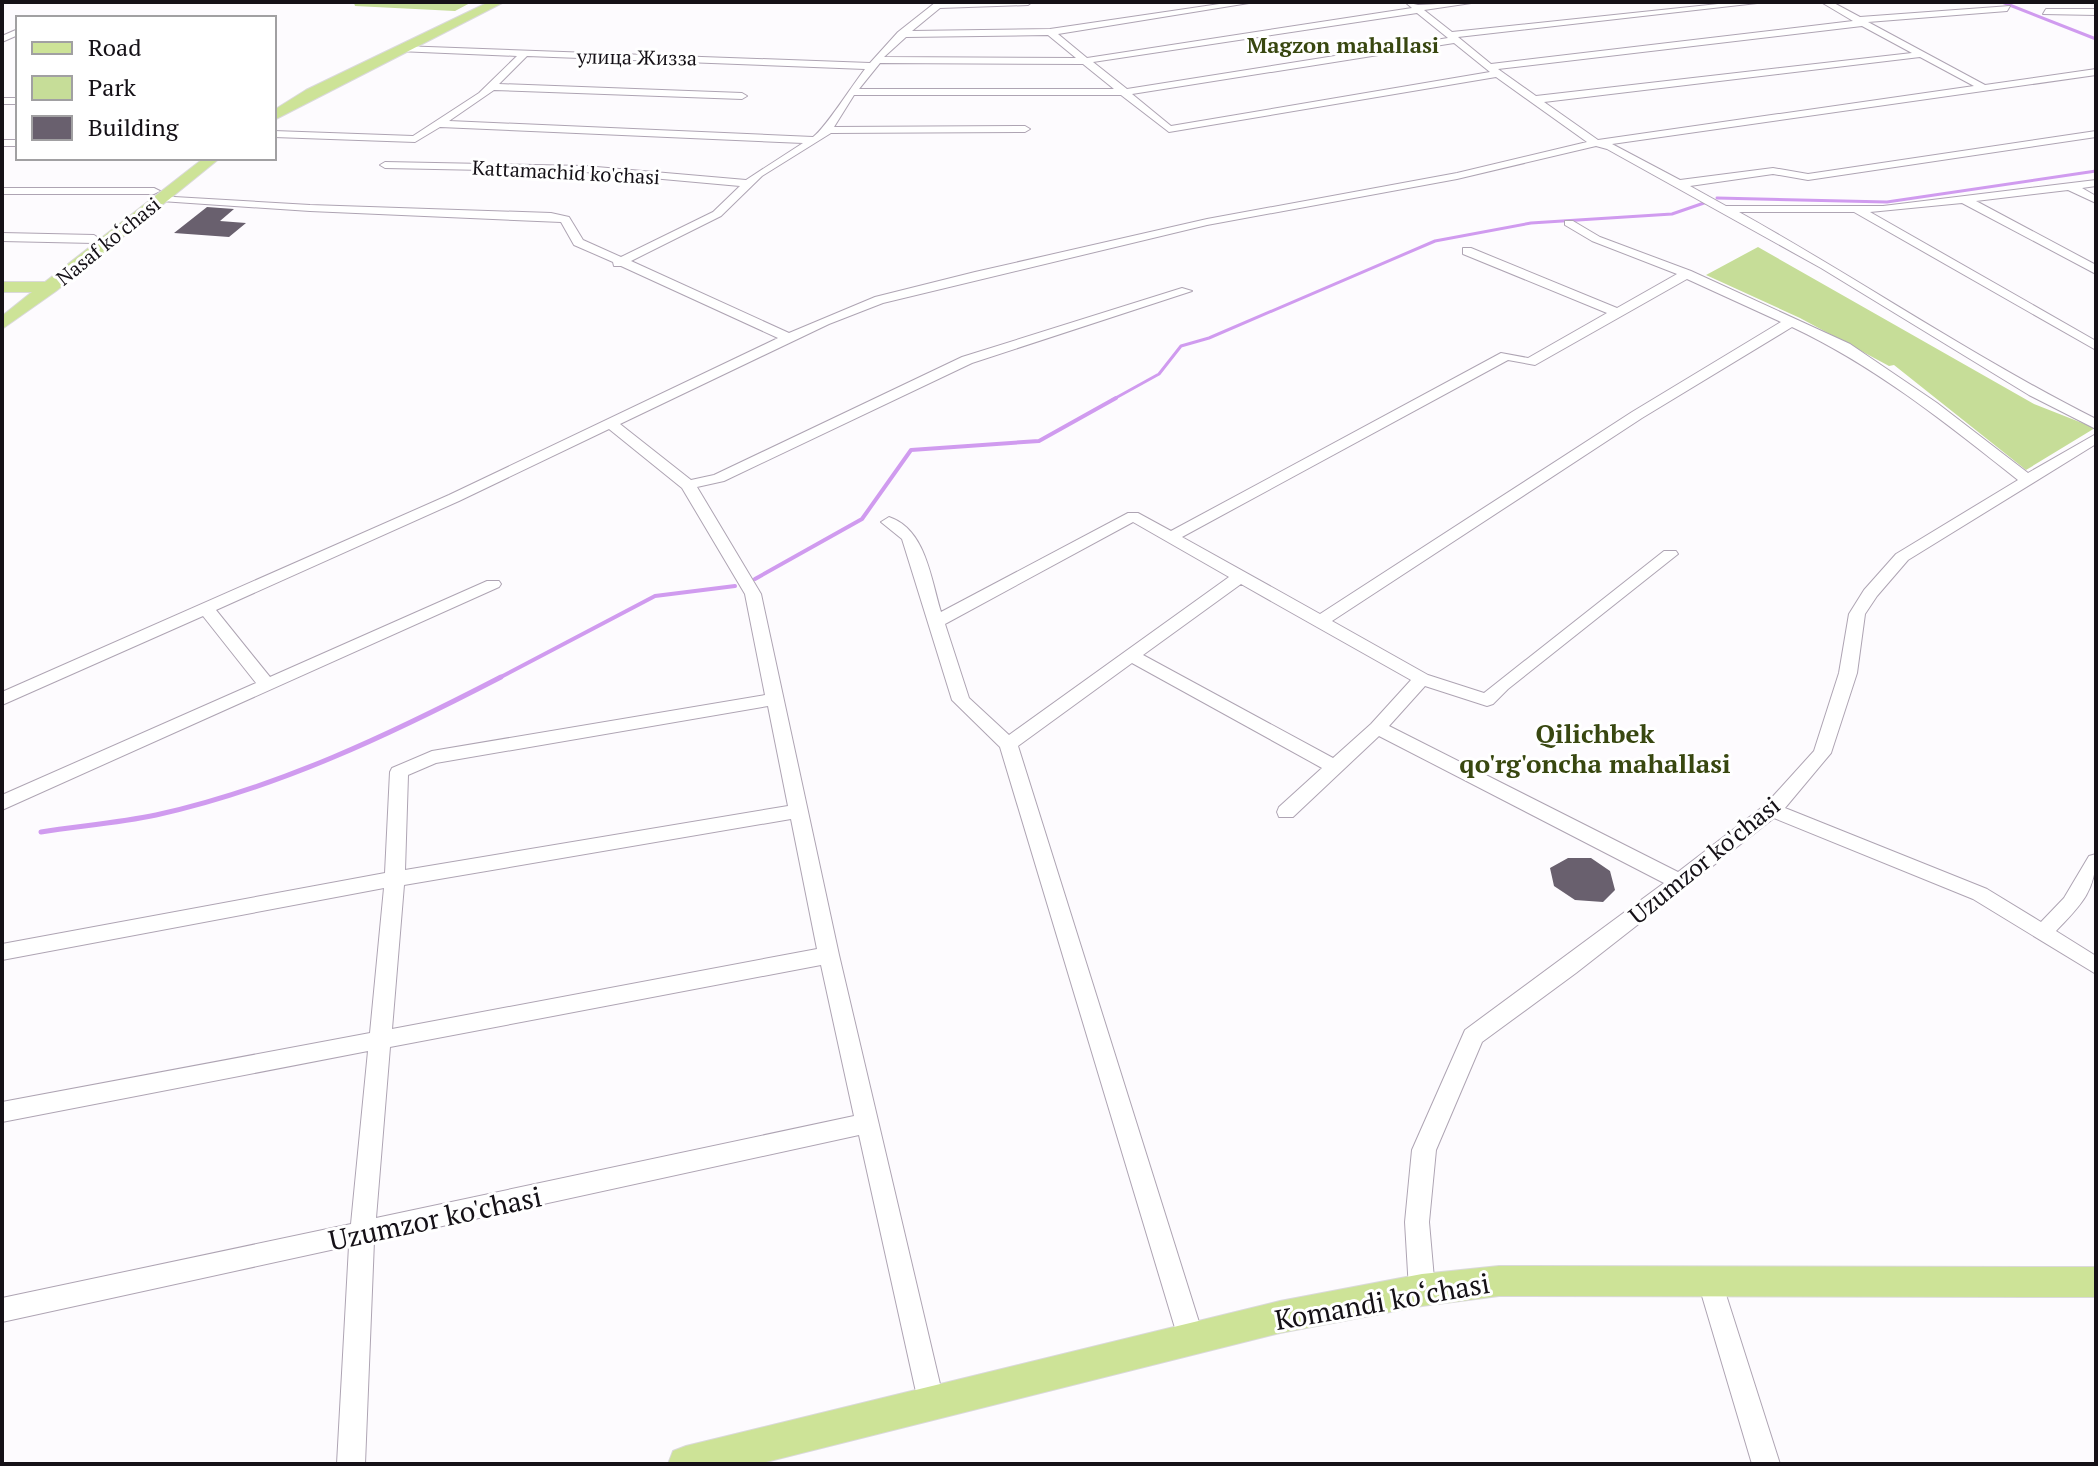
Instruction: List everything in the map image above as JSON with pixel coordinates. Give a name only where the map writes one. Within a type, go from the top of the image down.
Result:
[{"type":"main road","points":[[276,106],[484,2]]},
{"type":"main road","points":[[276,115],[498,2]]},
{"type":"main road","name":"Nasaf ko‘chasi","points":[[2,309],[158,195],[195,160]]},
{"type":"main road","name":"Nasaf ko‘chasi","points":[[2,324],[28,292],[94,239],[210,160]]},
{"type":"main road","points":[[2,287],[28,292]]},
{"type":"main road","name":"Komandi ko‘chasi","points":[[686,1464],[1191,1338],[1422,1290],[1499,1281],[2096,1282]]},
{"type":"street","points":[[618,263],[717,214],[746,183],[827,130],[852,92],[901,34],[939,4],[1028,2]]},
{"type":"street","points":[[901,34],[1050,32],[1251,2]]},
{"type":"street","name":"улица Жизза","points":[[401,49],[876,63],[1084,61],[1414,7],[1474,2]]},
{"type":"street","points":[[852,92],[1127,92],[1454,38],[1762,2]]},
{"type":"street","points":[[1825,2],[1984,88]]},
{"type":"street","points":[[1414,7],[1532,100],[1596,143],[1611,147],[1725,209],[1853,282],[2024,389],[2096,425]]},
{"type":"street","points":[[1050,32],[1169,129],[1494,70],[1859,22],[2007,8]]},
{"type":"street","points":[[2046,12],[2096,12]]},
{"type":"street","points":[[276,134],[415,139],[493,87],[524,54]]},
{"type":"street","points":[[1532,100],[1918,55]]},
{"type":"street","points":[[2,699],[454,498],[789,338],[879,300],[1207,222],[1457,176],[1596,143],[2096,72]]},
{"type":"street","points":[[493,87],[742,96]]},
{"type":"street","points":[[436,124],[814,140]]},
{"type":"street","points":[[827,130],[1025,129]]},
{"type":"street","points":[[1678,184],[1773,171],[1808,177],[2096,134]]},
{"type":"street","name":"Kattamachid ko'chasi","points":[[385,165],[585,169],[746,183]]},
{"type":"street","points":[[1725,209],[1857,210],[2096,183]]},
{"type":"street","points":[[2069,186],[2096,200]]},
{"type":"street","points":[[2,191],[158,195],[310,208],[551,216],[565,219],[578,242],[618,263],[789,338]]},
{"type":"street","points":[[1964,200],[2096,270]]},
{"type":"street","points":[[1857,210],[2096,346]]},
{"type":"street","points":[[1569,223],[1596,239],[1687,274],[1845,347],[1932,406],[2029,481]]},
{"type":"street","points":[[2,237],[94,239]]},
{"type":"street","points":[[1467,251],[1617,313]]},
{"type":"street","points":[[1171,537],[1506,356],[1530,362],[1687,274]]},
{"type":"street","points":[[688,485],[719,478],[967,360],[1186,291]]},
{"type":"street","points":[[1321,621],[1637,415],[1791,322]]},
{"type":"street","points":[[610,423],[688,485],[753,594],[829,955],[931,1401]]},
{"type":"street","name":"Uzumzor ko'chasi","points":[[1422,1290],[1417,1222],[1424,1150],[1473,1036],[1772,810],[1822,753],[1848,673],[1857,614],[1870,593],[1902,557],[2096,438]]},
{"type":"street","points":[[936,622],[1133,516],[1422,679],[1487,700],[1670,554]]},
{"type":"street","points":[[889,522],[909,537],[961,700],[1008,744],[1191,1338]]},
{"type":"street","points":[[1008,744],[1241,576]]},
{"type":"street","points":[[2,803],[493,584]]},
{"type":"street","points":[[205,608],[266,683]]},
{"type":"street","points":[[1130,655],[1334,767]]},
{"type":"street","points":[[1286,812],[1377,728],[1422,679]]},
{"type":"street","points":[[351,1464],[362,1235],[395,879],[399,772],[432,757],[775,699]]},
{"type":"street","points":[[1377,728],[1680,882]]},
{"type":"street","points":[[1772,810],[1980,894],[2096,966]]},
{"type":"street","points":[[2,952],[395,879],[799,811]]},
{"type":"street","points":[[2043,932],[2071,903],[2096,861]]},
{"type":"street","points":[[2,1112],[380,1037],[829,955]]},
{"type":"street","name":"Uzumzor ko'chasi","points":[[2,1310],[362,1235],[868,1123]]},
{"type":"street","points":[[1709,1279],[1766,1464]]},
{"type":"green space","points":[[472,2],[455,11],[355,6],[354,3]]},
{"type":"green space","points":[[1758,247],[2034,404],[2095,428],[2026,470],[1894,365],[1889,366],[1800,318],[1706,275]]},
{"type":"building","points":[[207,207],[234,209],[220,221],[246,223],[229,237],[174,233]]},
{"type":"building","points":[[1568,858],[1591,858],[1610,871],[1615,890],[1603,902],[1575,900],[1554,886],[1550,868]]},
{"type":"waterway","points":[[2002,2],[2096,39]]},
{"type":"waterway","points":[[1717,198],[1887,202],[2096,171]]},
{"type":"waterway","points":[[1112,400],[1159,374],[1181,346],[1209,338],[1435,241],[1531,223],[1672,214],[1704,203]]},
{"type":"waterway","points":[[755,579],[862,519],[911,450],[1039,441],[1116,398]]},
{"type":"waterway","points":[[497,679],[655,596],[735,586]]},
{"type":"waterway","points":[[41,832],[156,815],[246,790],[376,739],[501,677]]},
{"type":"district","name":"Magzon mahallasi","points":[[1343,44]]},
{"type":"district","name":"Qilichbek qo'rg'oncha mahallasi","points":[[1595,748]]}]
